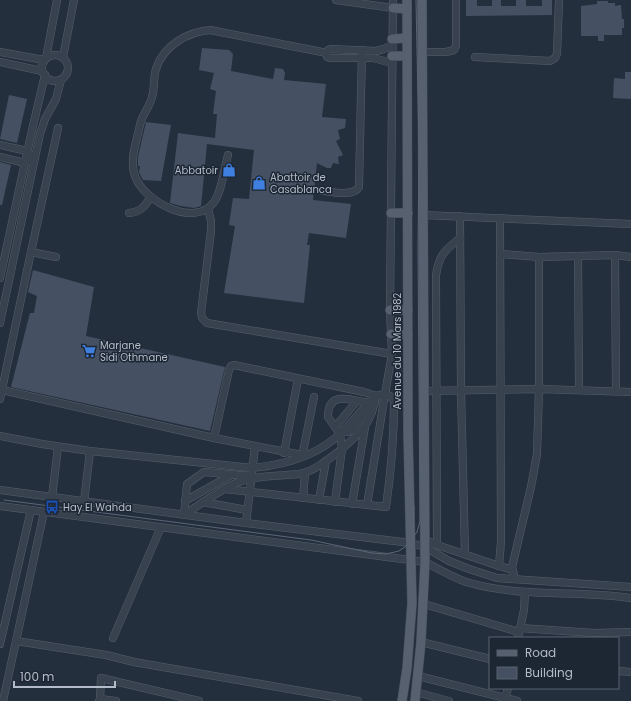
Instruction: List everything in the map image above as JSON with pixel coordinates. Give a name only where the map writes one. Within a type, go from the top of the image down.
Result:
[{"type":"main road","points":[[415,697],[422,642],[425,562],[422,0]]},
{"type":"main road","points":[[393,4],[407,4]]},
{"type":"main road","name":"Avenue du 10 Mars 1982","points":[[402,701],[407,668],[412,603],[408,433],[407,4]]},
{"type":"main road","points":[[392,42],[407,38]]},
{"type":"main road","points":[[392,59],[407,56]]},
{"type":"main road","points":[[391,213],[408,213]]},
{"type":"main road","points":[[390,310],[408,310]]},
{"type":"main road","points":[[391,334],[408,335]]},
{"type":"street","points":[[0,278],[44,73],[42,67],[57,0]]},
{"type":"street","points":[[63,57],[74,0]]},
{"type":"street","points":[[336,0],[393,4],[390,310],[392,354],[367,505]]},
{"type":"street","points":[[423,52],[446,52],[454,50],[456,46],[456,0]]},
{"type":"street","points":[[475,56],[550,60],[555,58],[557,54],[559,0]]},
{"type":"street","points":[[228,155],[215,202],[208,209],[196,213],[180,211],[161,204],[143,190],[135,178],[133,163],[141,118],[153,95],[155,73],[158,63],[166,52],[178,41],[196,32],[210,30],[326,53],[327,57],[330,58],[392,59]]},
{"type":"street","points":[[326,53],[331,49],[380,50],[392,42]]},
{"type":"street","points":[[318,190],[351,193],[356,191],[359,187],[362,50]]},
{"type":"street","points":[[0,52],[45,59],[54,55],[63,57],[66,60],[68,69],[61,80],[53,105],[42,125],[0,323]]},
{"type":"street","points":[[0,62],[44,73],[52,80],[61,80]]},
{"type":"street","points":[[0,399],[58,128]]},
{"type":"street","points":[[0,145],[27,151],[34,159]]},
{"type":"street","points":[[0,157],[25,163],[34,159]]},
{"type":"street","points":[[129,213],[141,210],[151,197]]},
{"type":"street","points":[[208,209],[211,221],[211,231],[201,313],[202,318],[207,323],[392,354]]},
{"type":"street","points":[[423,215],[631,224]]},
{"type":"street","points":[[460,216],[461,391],[465,554]]},
{"type":"street","points":[[499,566],[501,541],[500,218]]},
{"type":"street","points":[[437,545],[436,275],[443,253],[460,238]]},
{"type":"street","points":[[31,252],[56,257]]},
{"type":"street","points":[[501,254],[539,257],[615,255],[631,257]]},
{"type":"street","points":[[615,255],[616,391]]},
{"type":"street","points":[[578,256],[578,390]]},
{"type":"street","points":[[515,579],[512,567],[536,465],[538,444],[539,257]]},
{"type":"street","points":[[214,438],[231,366],[234,365],[364,392],[376,396]]},
{"type":"street","points":[[284,452],[298,379]]},
{"type":"street","points":[[423,390],[461,391],[539,389],[631,392]]},
{"type":"street","points":[[2,390],[214,438],[302,456]]},
{"type":"street","points":[[0,436],[58,447],[252,468],[282,464],[325,445],[342,432],[376,396],[385,394],[390,396],[394,401],[394,427],[386,507],[226,489]]},
{"type":"street","points":[[184,515],[187,484],[204,472],[251,477],[305,473],[326,461],[359,434],[366,425],[374,411],[376,396]]},
{"type":"street","points":[[302,456],[314,397]]},
{"type":"street","points":[[342,432],[335,427],[328,417],[330,403],[337,399],[367,404]]},
{"type":"street","points":[[335,427],[357,402]]},
{"type":"street","points":[[352,504],[366,425]]},
{"type":"street","points":[[335,502],[342,449],[342,432]]},
{"type":"street","points":[[52,497],[58,447]]},
{"type":"street","points":[[246,523],[255,447]]},
{"type":"street","points":[[84,502],[90,451]]},
{"type":"street","points":[[319,500],[326,461]]},
{"type":"street","points":[[303,498],[305,473]]},
{"type":"street","points":[[185,501],[231,475]]},
{"type":"street","points":[[184,515],[236,483],[251,477]]},
{"type":"street","points":[[0,490],[246,523],[437,545],[509,569],[512,567]]},
{"type":"street","points":[[203,502],[247,510]]},
{"type":"street","points":[[0,506],[425,562],[449,575],[497,589],[631,598]]},
{"type":"street","points":[[0,644],[31,510]]},
{"type":"street","points":[[3,701],[44,512]]},
{"type":"street","points":[[113,638],[161,527]]},
{"type":"street","points":[[424,544],[469,570],[497,578],[631,587]]},
{"type":"street","points":[[540,581],[540,593]]},
{"type":"street","points":[[519,633],[524,610],[525,592]]},
{"type":"street","points":[[424,604],[519,633],[631,632]]},
{"type":"street","points":[[16,641],[106,655],[134,662],[358,701]]},
{"type":"street","points":[[422,642],[489,659]]},
{"type":"street","points":[[619,672],[631,672]]},
{"type":"street","points":[[418,676],[507,700],[517,701]]},
{"type":"street","points":[[116,701],[99,700],[101,678],[198,701]]},
{"type":"street","points":[[507,700],[508,689]]},
{"type":"street","points":[[415,697],[449,701]]},
{"type":"building","points":[[466,0],[477,0],[477,6],[492,6],[492,0],[501,0],[501,6],[516,6],[516,0],[526,0],[526,6],[542,6],[542,0],[552,0],[552,15],[466,16]]},
{"type":"building","points":[[597,1],[608,1],[608,3],[615,3],[615,6],[621,5],[622,19],[624,19],[622,35],[604,35],[604,41],[598,41],[598,36],[581,36],[581,6],[597,4]]},
{"type":"building","points":[[202,48],[229,50],[233,54],[231,71],[273,79],[275,68],[283,69],[285,73],[284,80],[326,84],[322,117],[346,119],[345,128],[338,130],[340,139],[336,141],[343,155],[338,157],[339,164],[333,163],[331,168],[327,168],[317,163],[313,200],[351,204],[346,238],[309,233],[307,245],[310,245],[304,303],[224,293],[235,226],[229,225],[233,198],[249,199],[254,150],[207,144],[201,206],[194,208],[170,203],[178,133],[215,138],[217,114],[213,114],[216,91],[210,89],[214,73],[199,70]]},
{"type":"building","points":[[625,72],[631,72],[631,99],[613,98],[614,78],[625,79]]},
{"type":"building","points":[[9,95],[27,99],[17,143],[0,139]]},
{"type":"building","points":[[146,122],[171,125],[161,181],[143,180],[139,172],[140,166],[138,166],[138,157]]},
{"type":"building","points":[[0,162],[11,165],[2,205],[0,205]]},
{"type":"building","name":"Marjane Sidi Othmane","points":[[33,270],[94,287],[86,336],[225,367],[210,431],[11,387],[30,313],[34,313],[37,296],[28,292]]},
{"type":"tram line","points":[[4,500],[311,540],[372,553],[386,554],[399,551],[406,546],[417,532],[420,521],[418,248],[419,149],[416,0]]},
{"type":"tram line","points":[[411,534],[413,529],[414,506]]},
{"type":"place","name":"Abbatoir","points":[[229,170]]},
{"type":"place","name":"Abattoir de Casablanca","points":[[259,183]]},
{"type":"place","name":"Marjane Sidi Othmane","points":[[89,351]]},
{"type":"place","name":"Hay El Wahda","points":[[52,507]]}]
